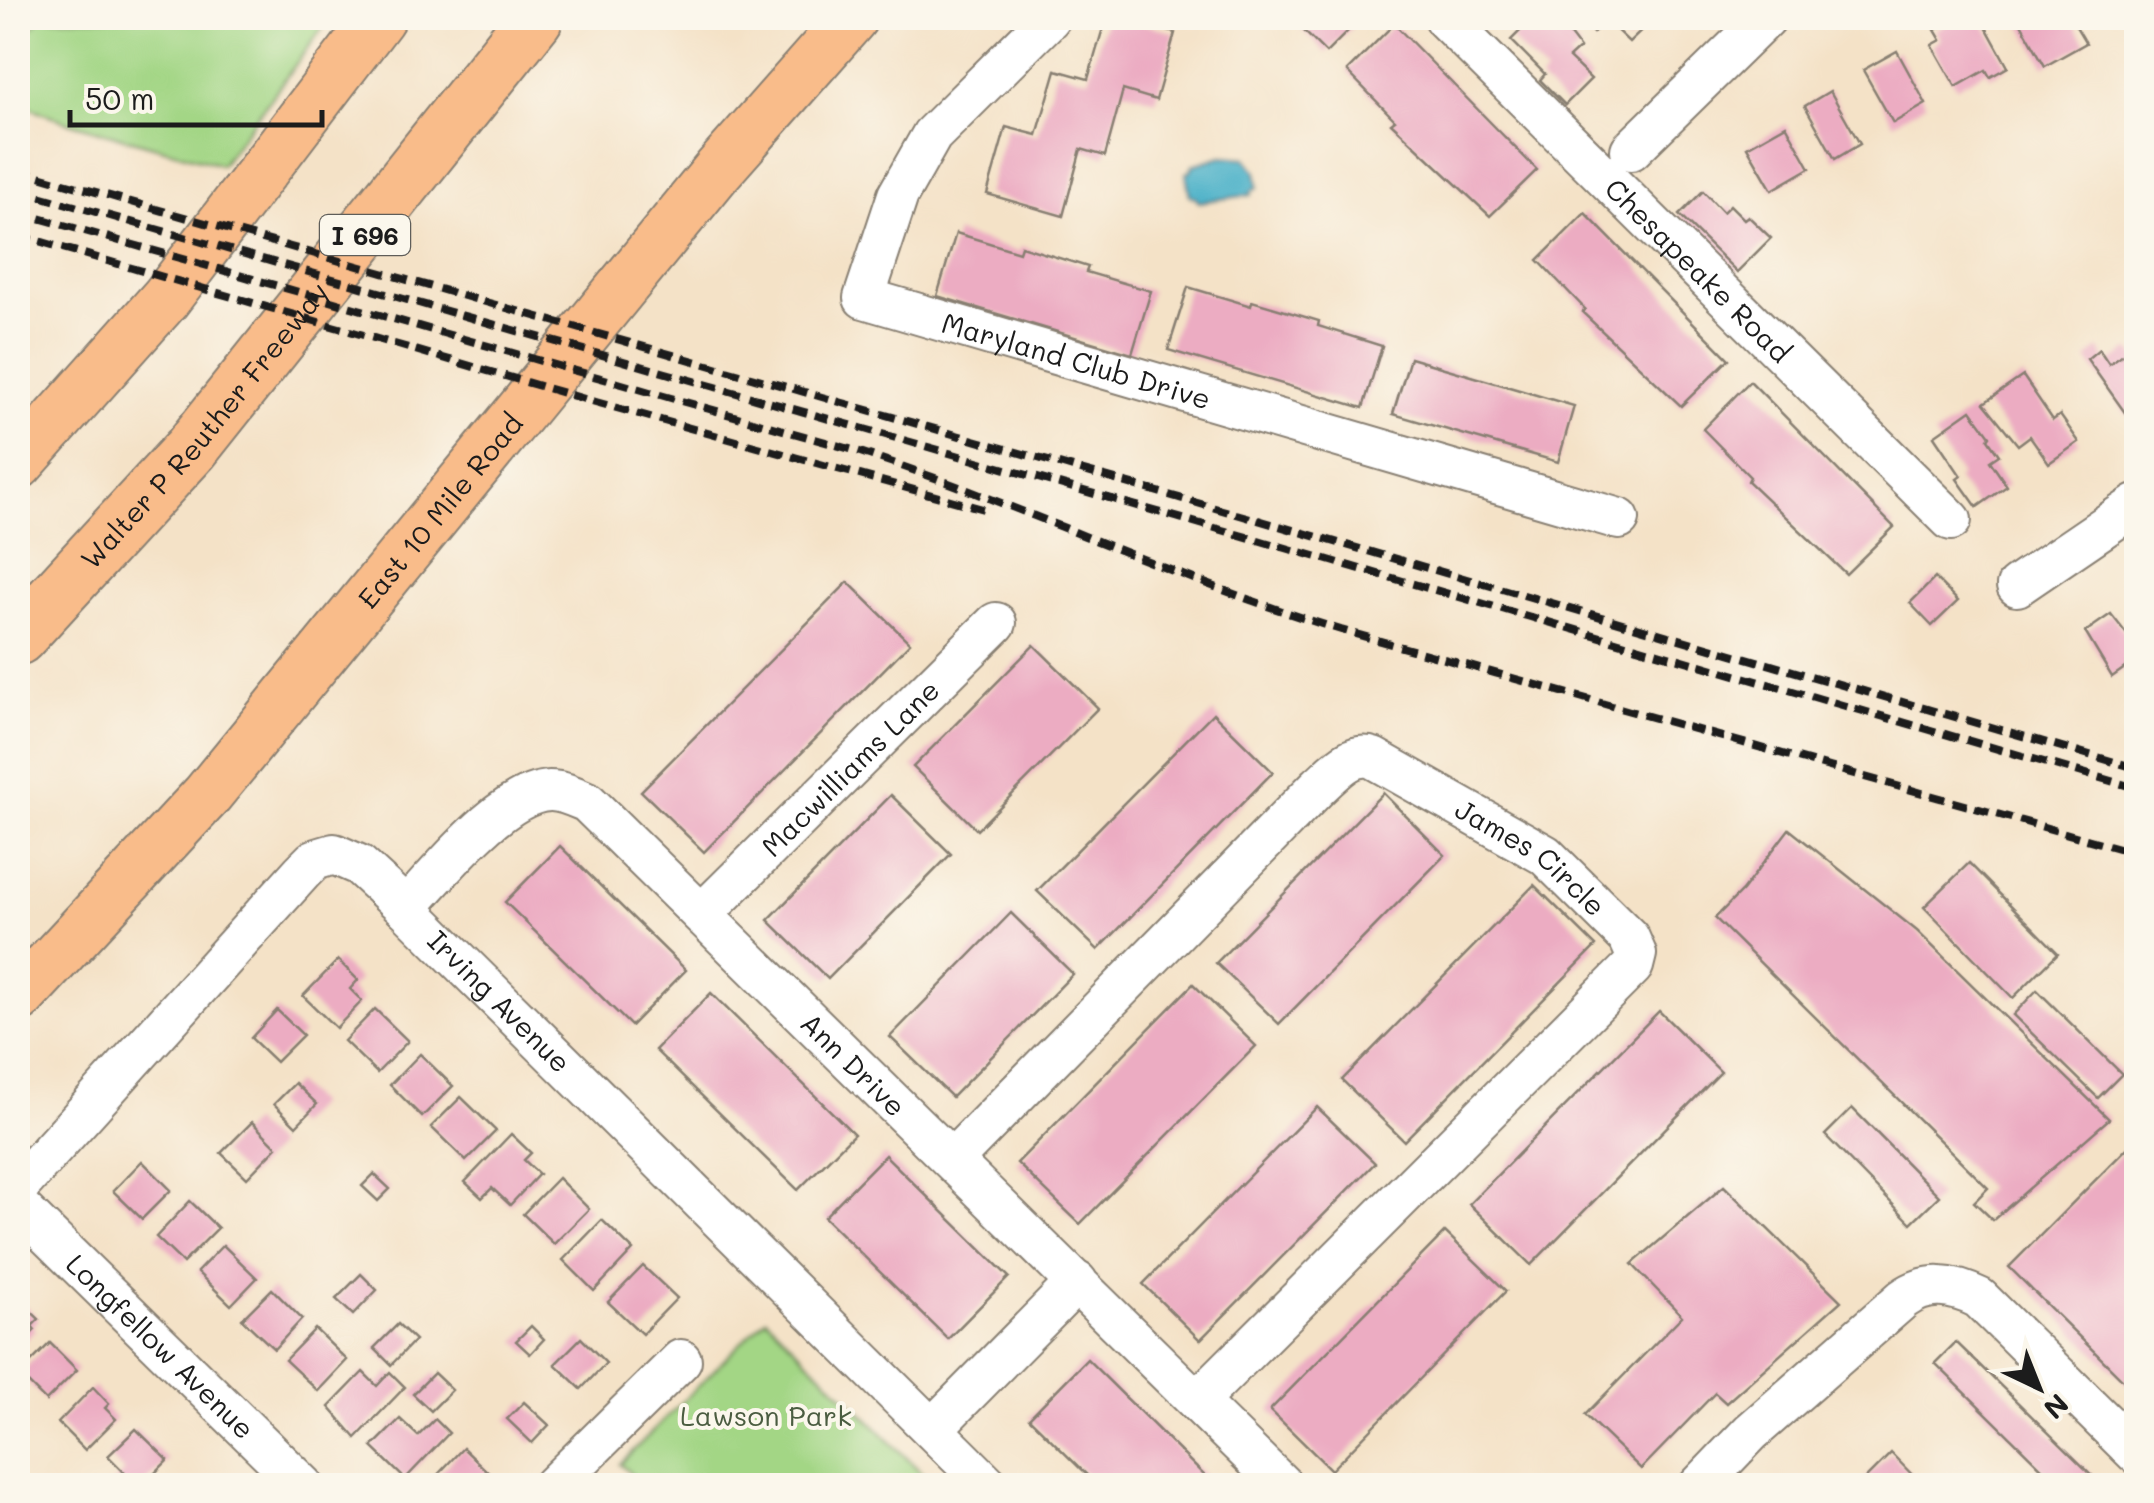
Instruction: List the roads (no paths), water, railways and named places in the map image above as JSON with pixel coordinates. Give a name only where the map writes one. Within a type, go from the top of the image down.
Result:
[{"type":"highway","name":"Walter P Reuther Freeway","points":[[18,637],[192,449],[535,18]]},
{"type":"main road","points":[[18,464],[166,298],[379,18]]},
{"type":"main road","name":"East 10 Mile Road","points":[[18,998],[206,796],[706,184],[852,18]]},
{"type":"street","name":"Maryland Club Drive","points":[[1050,18],[932,136],[898,194],[864,298],[1620,519]]},
{"type":"street","name":"Chesapeake Road","points":[[1444,18],[1950,520]]},
{"type":"street","points":[[1631,150],[1766,18]]},
{"type":"street","points":[[2017,586],[2136,505]]},
{"type":"street","name":"Macwilliams Lane","points":[[702,914],[996,622]]},
{"type":"street","name":"James Circle","points":[[952,1160],[1350,759],[1364,755],[1373,758],[1545,856],[1629,938],[1636,954],[1633,966],[1197,1401]]},
{"type":"street","name":"Ann Drive","points":[[406,908],[496,814],[531,794],[550,791],[587,802],[1283,1486]]},
{"type":"street","name":"Irving Avenue","points":[[18,1187],[314,860],[334,854],[344,857],[359,865],[406,908],[989,1486]]},
{"type":"street","name":"Longfellow Avenue","points":[[18,1206],[304,1486]]},
{"type":"street","points":[[932,1430],[1076,1282]]},
{"type":"street","points":[[1699,1486],[1752,1432],[1903,1299],[1924,1288],[1945,1286],[1978,1298],[2136,1453]]},
{"type":"street","points":[[554,1486],[681,1360]]},
{"type":"water","points":[[1222,156],[1246,158],[1256,171],[1258,187],[1251,195],[1198,202],[1190,196],[1186,173],[1193,165]]},
{"type":"railway","points":[[18,170],[2136,768]]},
{"type":"railway","points":[[18,190],[2136,788]]},
{"type":"railway","points":[[18,212],[857,451],[1341,630],[2136,853]]},
{"type":"railway","points":[[18,235],[588,400],[983,509]]},
{"type":"park label","name":"Lawson Park","points":[[766,1415]]}]
